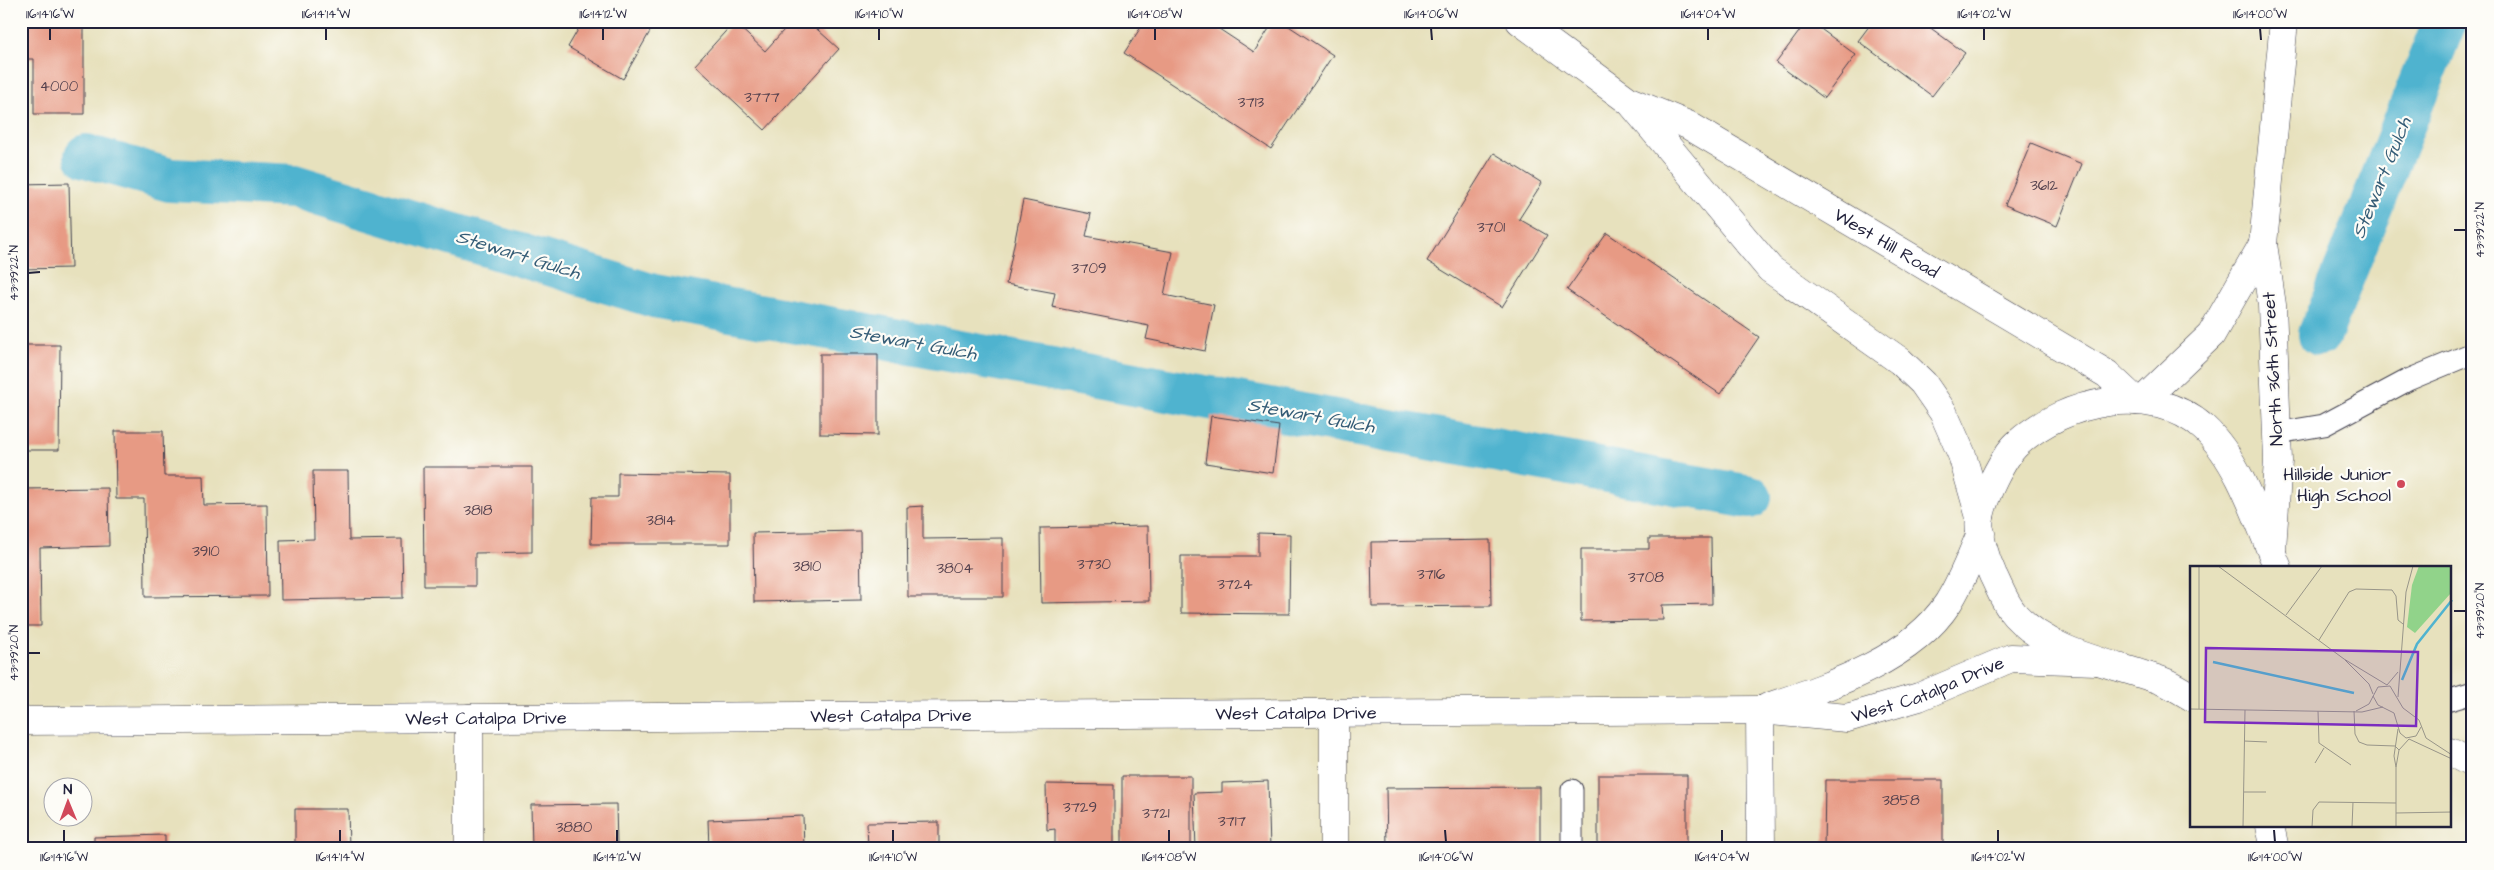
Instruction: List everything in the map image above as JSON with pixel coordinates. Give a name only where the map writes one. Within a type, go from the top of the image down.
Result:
[{"type":"street","name":"West Hill Road","points":[[1520,21],[1629,101],[1770,269],[1900,361],[1923,383],[1947,420],[1962,455],[1988,564],[2003,596],[2015,614],[2038,635],[2096,661]]},
{"type":"street","name":"North 36th Street","points":[[2275,560],[2277,433],[2272,305],[2263,244],[2284,21]]},
{"type":"street","name":"West Hill Road","points":[[1629,101],[1688,125],[2107,374],[2140,401]]},
{"type":"street","name":"North 36th Street","points":[[2140,401],[2211,335],[2263,244]]},
{"type":"street","name":"West Catalpa Drive","points":[[1760,710],[1841,682],[1897,650],[1926,629],[1948,603],[1980,525],[1999,468],[2016,445],[2039,427],[2073,411],[2103,403],[2140,401]]},
{"type":"street","points":[[2140,401],[2172,409],[2203,428],[2209,434],[2225,454],[2243,486],[2275,560]]},
{"type":"street","name":"West Catalpa Drive","points":[[21,720],[1760,710],[1847,718],[1919,696],[2011,658],[2096,661]]},
{"type":"street","points":[[2096,661],[2167,683],[2190,695]]},
{"type":"street","points":[[1760,710],[1761,849]]},
{"type":"street","points":[[1334,713],[1334,849]]},
{"type":"street","points":[[468,849],[469,718]]},
{"type":"street","points":[[2452,753],[2473,764]]},
{"type":"street","points":[[2270,828],[2275,849]]},
{"type":"lane","points":[[2277,433],[2324,425],[2408,380],[2473,353]]},
{"type":"lane","points":[[2452,699],[2473,693]]},
{"type":"lane","points":[[1572,790],[1572,849]]},
{"type":"building","points":[[21,21],[84,21],[84,114],[34,114],[34,59],[21,59]]},
{"type":"building","points":[[583,21],[656,21],[623,79],[568,47]]},
{"type":"building","points":[[792,21],[808,21],[839,49],[765,130],[695,65],[734,22],[765,51]]},
{"type":"building","points":[[1145,21],[1207,21],[1254,52],[1274,21],[1281,21],[1333,55],[1271,149],[1124,53]]},
{"type":"building","points":[[1807,21],[1810,21],[1856,55],[1824,98],[1776,63]]},
{"type":"building","points":[[1873,21],[1921,21],[1965,53],[1932,96],[1858,41]]},
{"type":"building","points":[[2031,143],[2082,164],[2057,226],[2005,205]]},
{"type":"building","points":[[1494,153],[1542,183],[1519,219],[1547,235],[1502,307],[1427,261]]},
{"type":"building","points":[[69,183],[71,268],[21,269],[21,184]]},
{"type":"building","points":[[1023,200],[1091,214],[1086,236],[1173,252],[1164,295],[1214,305],[1205,351],[1146,339],[1149,326],[1052,307],[1055,293],[1006,284]]},
{"type":"building","points":[[1607,233],[1759,337],[1720,394],[1567,290]]},
{"type":"building","points":[[21,345],[60,345],[59,450],[21,450]]},
{"type":"building","points":[[820,354],[878,354],[878,435],[820,434]]},
{"type":"building","points":[[1211,416],[1279,426],[1273,473],[1205,463]]},
{"type":"building","points":[[115,431],[163,431],[164,476],[203,476],[204,505],[267,504],[268,596],[145,597],[144,499],[116,499]]},
{"type":"building","points":[[423,467],[532,467],[532,552],[475,553],[475,586],[424,586]]},
{"type":"building","points":[[313,471],[348,471],[349,540],[402,539],[403,598],[281,600],[280,540],[314,539]]},
{"type":"building","points":[[618,473],[730,475],[730,544],[591,544],[592,497],[618,497]]},
{"type":"building","points":[[108,488],[109,546],[40,548],[41,626],[21,626],[21,489]]},
{"type":"building","points":[[923,506],[923,539],[1003,538],[1003,597],[908,597],[907,507]]},
{"type":"building","points":[[1148,526],[1149,601],[1041,603],[1040,528]]},
{"type":"building","points":[[860,531],[861,600],[754,602],[753,533]]},
{"type":"building","points":[[1258,533],[1290,534],[1289,614],[1181,613],[1181,556],[1258,556]]},
{"type":"building","points":[[1649,538],[1711,538],[1712,604],[1662,605],[1663,620],[1581,621],[1581,549],[1649,549]]},
{"type":"building","points":[[1490,540],[1491,606],[1372,607],[1371,542]]},
{"type":"building","points":[[1598,775],[1687,775],[1687,849],[1598,849]]},
{"type":"building","points":[[1122,776],[1191,776],[1191,849],[1122,849]]},
{"type":"building","points":[[1825,780],[1943,780],[1943,849],[1824,849]]},
{"type":"building","points":[[1268,781],[1270,849],[1196,849],[1194,793],[1222,792],[1222,783]]},
{"type":"building","points":[[1046,784],[1114,785],[1114,849],[1055,849],[1055,829],[1047,830]]},
{"type":"building","points":[[1540,787],[1540,849],[1387,849],[1386,788]]},
{"type":"building","points":[[616,804],[617,849],[532,849],[531,805]]},
{"type":"building","points":[[295,809],[348,809],[349,849],[295,849]]},
{"type":"building","points":[[803,816],[804,849],[709,849],[708,820]]},
{"type":"building","points":[[939,822],[939,849],[868,849],[867,823]]},
{"type":"building","points":[[165,835],[165,849],[94,849],[94,837]]},
{"type":"waterway","name":"Stewart Gulch","points":[[2320,334],[2445,21]]},
{"type":"waterway","name":"Stewart Gulch","points":[[86,156],[170,180],[294,186],[654,296],[1750,497]]},
{"type":"place","name":"Hillside Junior High School","points":[[2401,484]]}]
